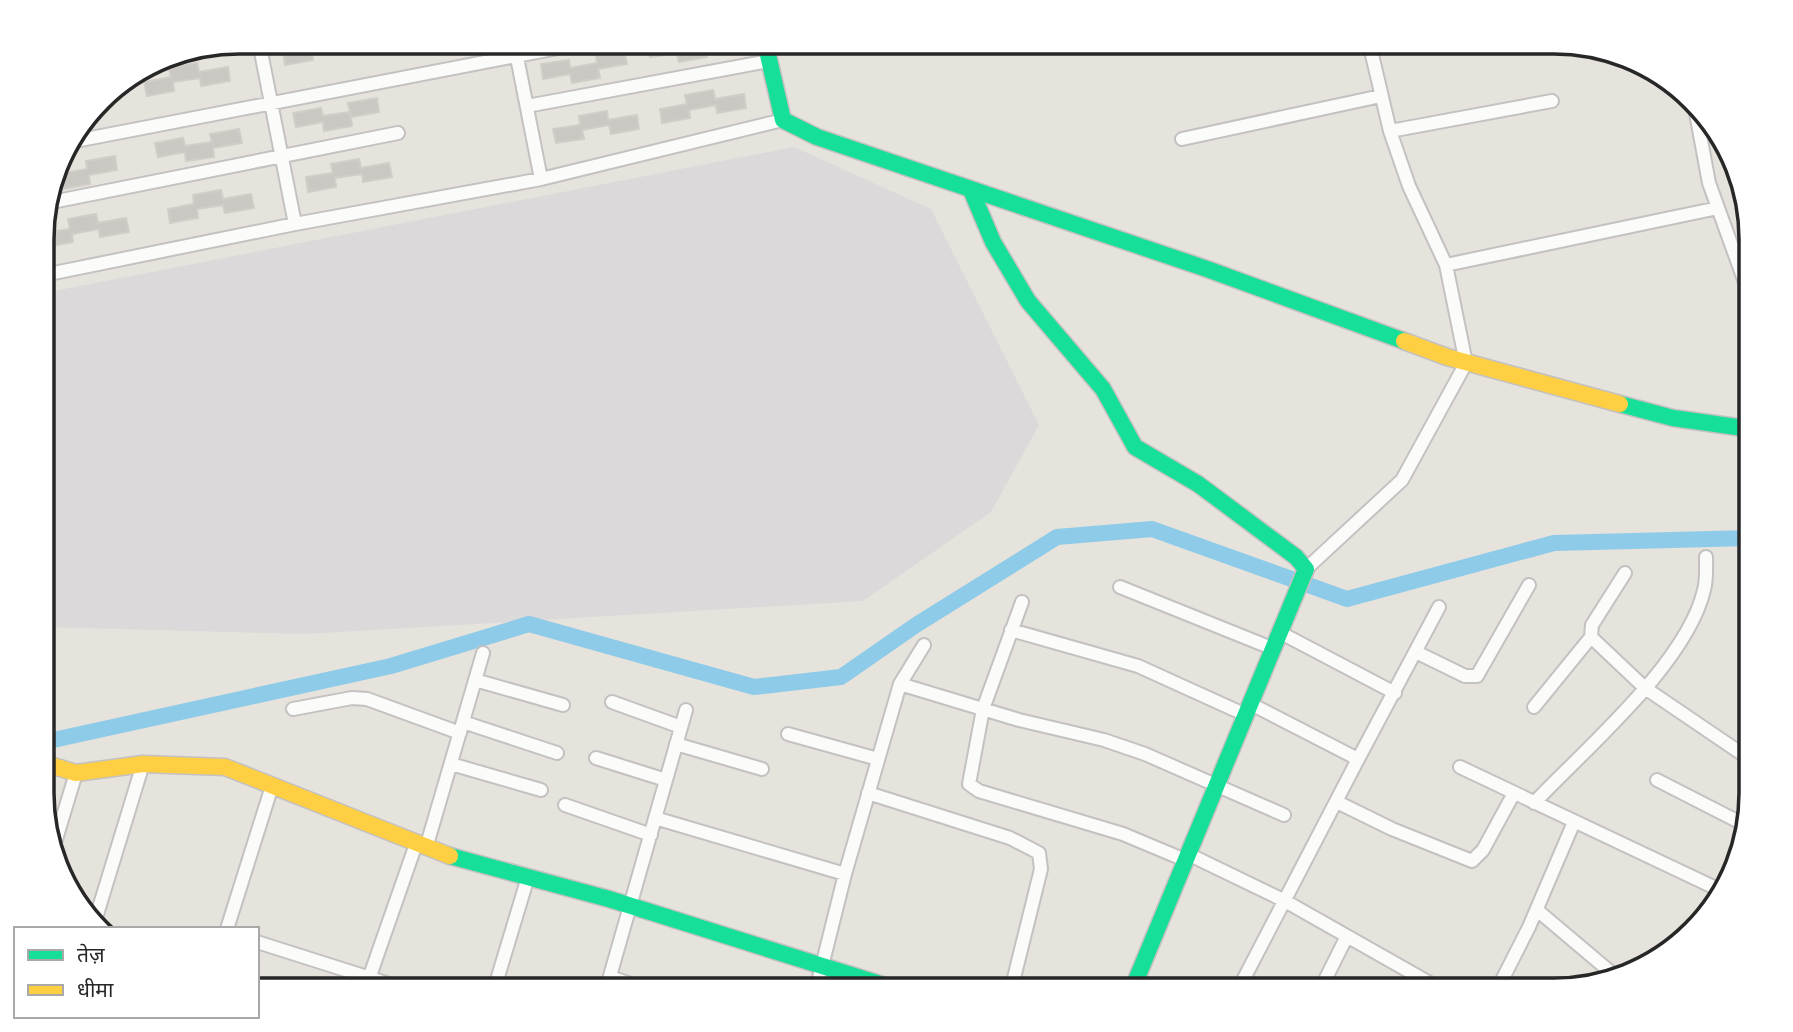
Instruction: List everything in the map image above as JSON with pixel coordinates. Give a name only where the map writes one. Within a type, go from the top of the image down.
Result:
[{"type":"street","points":[[261,54],[295,224]]},
{"type":"street","points":[[83,139],[527,54]]},
{"type":"street","points":[[768,54],[783,121]]},
{"type":"street","points":[[1137,977],[1305,573],[1402,480],[1466,363],[1446,265],[1409,186],[1390,131],[1372,54]]},
{"type":"street","points":[[517,56],[541,179]]},
{"type":"street","points":[[527,106],[769,61]]},
{"type":"street","points":[[1182,139],[1381,96]]},
{"type":"street","points":[[1390,131],[1552,100]]},
{"type":"street","points":[[54,273],[295,224],[541,179],[783,121],[817,137],[1207,269],[1466,363],[1673,418],[1738,427]]},
{"type":"street","points":[[1698,123],[1709,183],[1738,263]]},
{"type":"street","points":[[59,201],[398,133]]},
{"type":"street","points":[[971,190],[993,242],[1028,300],[1103,389],[1135,447],[1198,484],[1296,557],[1305,573]]},
{"type":"street","points":[[1446,265],[1718,208]]},
{"type":"street","points":[[1534,803],[1645,688],[1684,637],[1704,591],[1706,557]]},
{"type":"street","points":[[1534,707],[1591,637],[1592,625],[1625,573]]},
{"type":"street","points":[[1416,652],[1465,676],[1477,676],[1529,585]]},
{"type":"street","points":[[1120,587],[1278,641],[1395,693]]},
{"type":"street","points":[[1022,603],[983,709],[968,779],[973,789],[1123,834],[1186,857],[1284,901],[1418,977]]},
{"type":"street","points":[[1245,977],[1439,607]]},
{"type":"street","points":[[1011,630],[1138,666],[1249,709],[1353,757],[1356,763]]},
{"type":"street","points":[[1591,637],[1645,688],[1738,751]]},
{"type":"street","points":[[820,978],[845,874],[900,684],[924,645]]},
{"type":"street","points":[[369,978],[451,764],[483,653]]},
{"type":"street","points":[[475,680],[563,705]]},
{"type":"street","points":[[900,684],[983,709],[1104,740],[1284,815]]},
{"type":"street","points":[[293,709],[352,698],[367,699],[461,728],[557,753]]},
{"type":"street","points":[[612,702],[681,727]]},
{"type":"street","points":[[610,978],[686,710]]},
{"type":"street","points":[[788,734],[877,759]]},
{"type":"street","points":[[676,744],[762,769]]},
{"type":"street","points":[[596,758],[666,780]]},
{"type":"street","points":[[54,766],[76,773],[143,764],[225,767],[421,846],[631,906],[858,978]]},
{"type":"street","points":[[98,912],[143,764]]},
{"type":"street","points":[[451,764],[541,790]]},
{"type":"street","points":[[1460,767],[1713,887]]},
{"type":"street","points":[[59,830],[76,773]]},
{"type":"street","points":[[1657,780],[1736,820]]},
{"type":"street","points":[[228,927],[272,786]]},
{"type":"street","points":[[868,793],[1010,838],[1039,853],[1041,869],[1014,977]]},
{"type":"street","points":[[1337,802],[1392,829],[1472,861],[1483,850],[1514,793]]},
{"type":"street","points":[[565,805],[651,835]]},
{"type":"street","points":[[655,818],[845,874]]},
{"type":"street","points":[[1503,977],[1574,822]]},
{"type":"street","points":[[498,978],[528,877]]},
{"type":"street","points":[[1536,910],[1607,969]]},
{"type":"street","points":[[1326,977],[1346,938]]},
{"type":"street","points":[[259,943],[351,978]]},
{"type":"shaded area","points":[[794,147],[931,209],[1039,425],[991,512],[863,601],[305,634],[54,627],[54,291]]},
{"type":"building","points":[[283,54],[312,54],[313,60],[285,65]]},
{"type":"building","points":[[625,54],[627,64],[598,69],[600,78],[572,83],[570,74],[543,79],[541,64],[569,60],[570,68],[597,63],[596,55]]},
{"type":"building","points":[[650,54],[670,54],[650,57]]},
{"type":"building","points":[[677,54],[706,54],[707,57],[679,62]]},
{"type":"building","points":[[197,63],[199,72],[228,67],[230,81],[201,86],[200,78],[173,82],[174,91],[147,96],[144,82],[171,77],[170,68]]},
{"type":"building","points":[[713,90],[715,99],[744,94],[746,108],[717,113],[716,105],[689,110],[690,118],[662,123],[660,109],[687,104],[685,95]]},
{"type":"building","points":[[377,98],[379,112],[351,117],[348,103]]},
{"type":"building","points":[[321,108],[323,116],[350,112],[352,126],[324,131],[323,122],[296,127],[293,113]]},
{"type":"building","points":[[607,111],[608,120],[637,115],[639,129],[611,134],[609,125],[582,130],[584,139],[556,143],[553,129],[580,125],[579,116]]},
{"type":"building","points":[[239,129],[242,143],[213,148],[214,157],[186,161],[185,152],[158,157],[155,143],[183,138],[185,146],[212,142],[210,134]]},
{"type":"building","points":[[115,156],[117,170],[89,175],[90,184],[62,189],[66,173],[87,169],[86,161]]},
{"type":"building","points":[[359,159],[361,168],[389,163],[392,177],[363,182],[362,174],[335,178],[336,187],[308,192],[306,177],[333,173],[331,164]]},
{"type":"building","points":[[221,190],[223,199],[251,194],[254,208],[225,213],[223,205],[197,209],[198,218],[170,223],[168,209],[194,204],[193,195]]},
{"type":"building","points":[[96,214],[98,223],[126,218],[129,232],[100,237],[99,229],[72,234],[73,242],[54,245],[55,231],[70,229],[68,219]]},
{"type":"waterway","points":[[54,740],[391,666],[529,624],[754,687],[841,677],[916,625],[1057,537],[1152,529],[1347,599],[1554,543],[1738,538]]},
{"type":"traffic: fast","points":[[768,54],[783,120],[817,137],[1207,269],[1404,341]]},
{"type":"traffic: fast","points":[[971,190],[993,242],[1028,301],[1103,389],[1135,447],[1198,484],[1296,557],[1306,569],[1137,977]]},
{"type":"traffic: fast","points":[[1620,404],[1673,418],[1738,427]]},
{"type":"traffic: fast","points":[[450,856],[609,899],[859,978]]},
{"type":"traffic: slow","points":[[1404,341],[1447,357],[1620,404]]},
{"type":"traffic: slow","points":[[54,766],[76,773],[143,764],[225,767],[450,856]]}]
